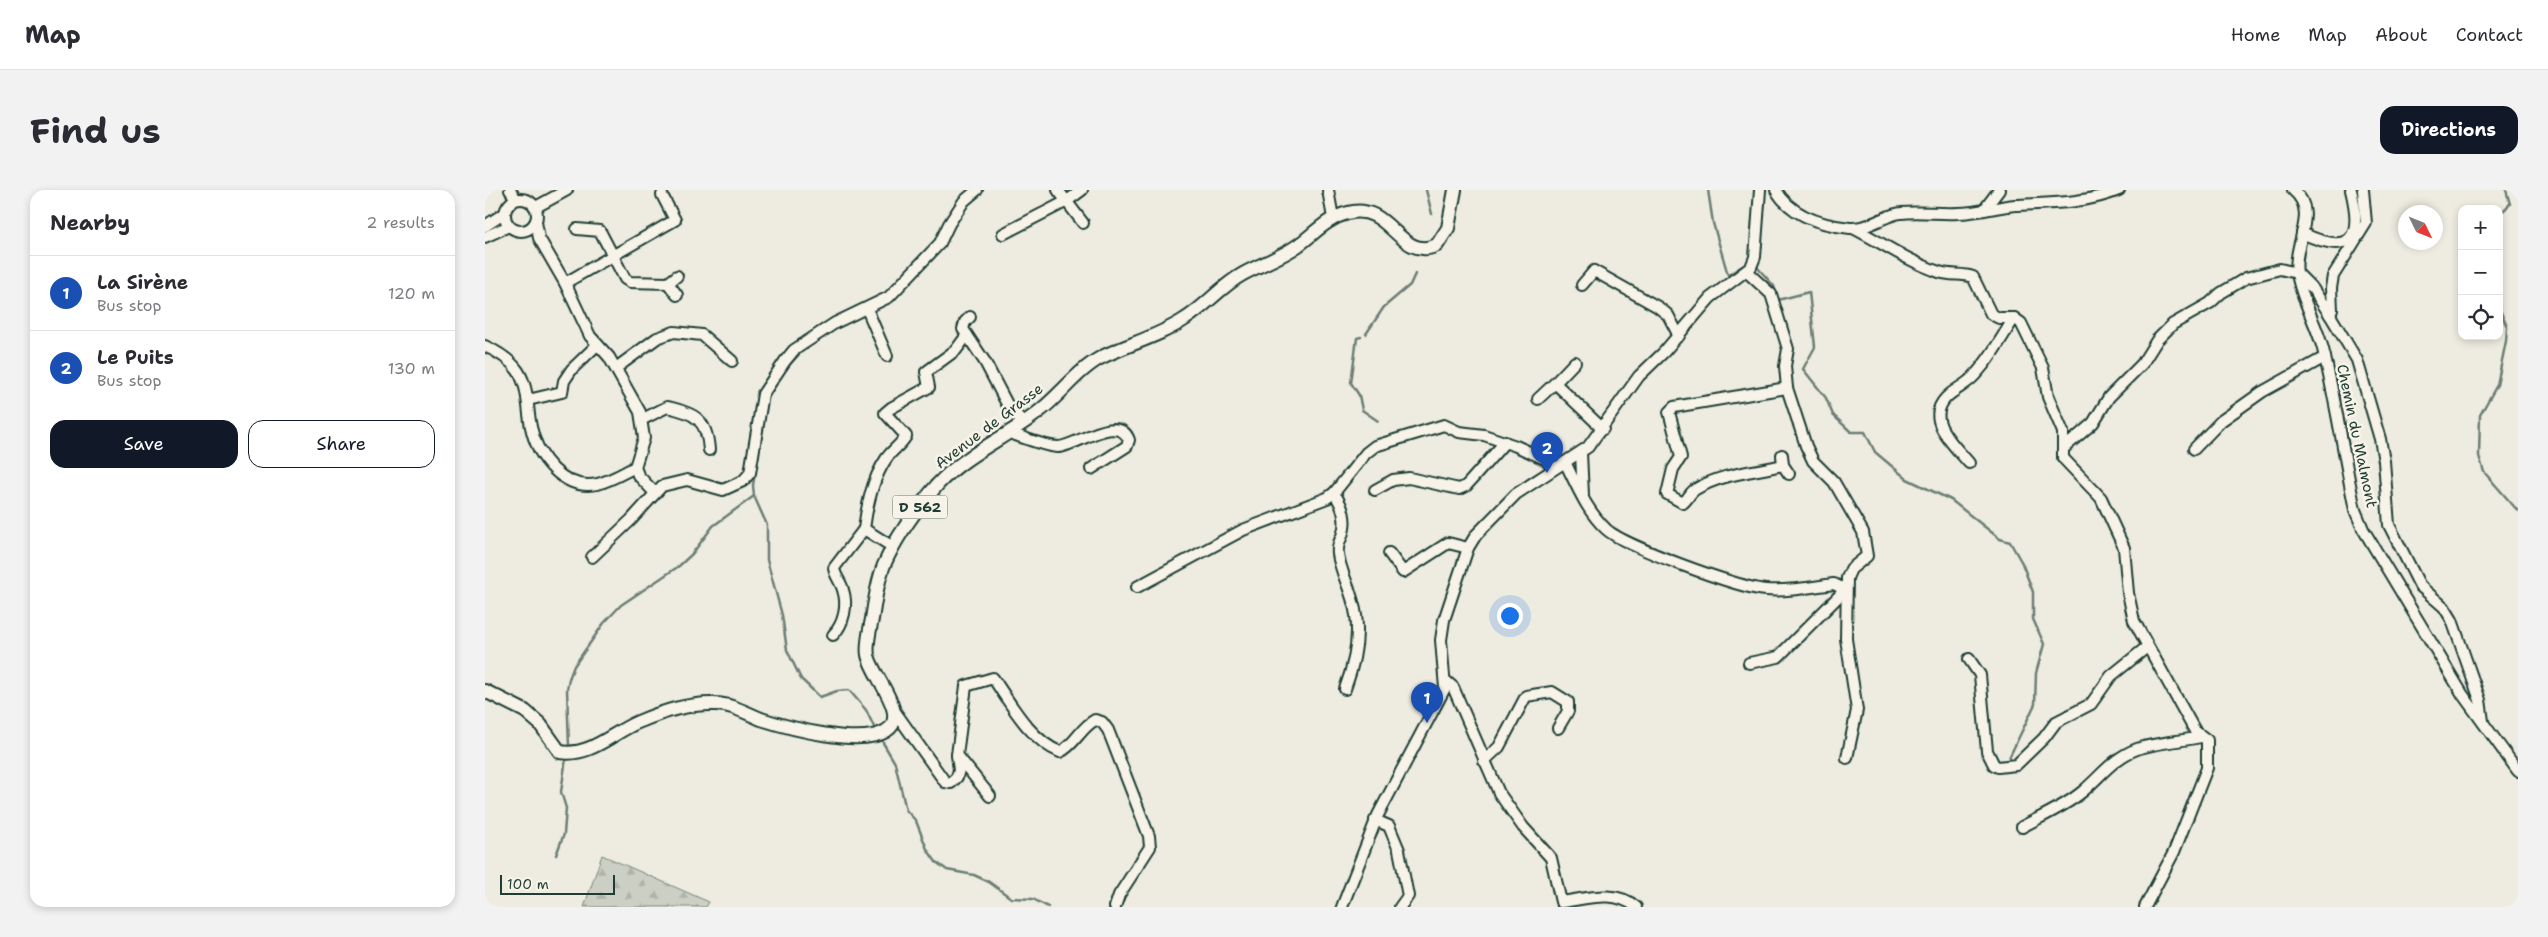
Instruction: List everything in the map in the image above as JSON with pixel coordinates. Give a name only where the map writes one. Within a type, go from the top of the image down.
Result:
[{"type":"main road","name":"Avenue de Grasse","points":[[896,713],[868,654],[876,592],[883,566],[893,547],[938,484],[952,471],[1041,411],[1100,358],[1183,321],[1229,283],[1284,254],[1333,218],[1345,213],[1363,211],[1384,220],[1415,248],[1430,249],[1437,245],[1448,228],[1455,190]]},
{"type":"main road","points":[[485,691],[525,711],[539,724],[560,752],[570,754],[588,750],[637,722],[692,706],[723,704],[764,720],[856,738],[884,733],[893,726],[896,713]]},
{"type":"street","points":[[536,207],[567,190]]},
{"type":"street","points":[[592,557],[631,520],[661,486],[679,480],[695,481],[717,490],[729,490],[747,478],[752,464],[763,394],[772,378],[794,350],[835,323],[889,297],[905,277],[932,253],[964,201],[977,190]]},
{"type":"street","points":[[1058,190],[1083,223]]},
{"type":"street","points":[[1003,234],[1067,201],[1082,190]]},
{"type":"street","points":[[1328,190],[1333,218]]},
{"type":"street","points":[[1342,907],[1353,884],[1375,820],[1434,710],[1446,681],[1441,640],[1444,620],[1469,548],[1486,522],[1499,509],[1555,467],[1581,453],[1603,429],[1639,376],[1679,336],[1721,288],[1747,272],[1755,257],[1760,190]]},
{"type":"street","points":[[1776,190],[1783,203],[1795,212],[1813,220],[1853,228],[1920,264],[1940,272],[1951,274],[1963,273],[1973,277],[1991,314],[1999,318],[2013,318],[2021,323],[2043,368],[2048,397],[2063,432],[2063,458],[2101,498],[2124,548],[2128,593],[2134,621],[2195,731],[2207,740],[2207,768],[2174,852],[2145,907]]},
{"type":"street","points":[[1984,210],[1999,190]]},
{"type":"street","points":[[1853,228],[1869,225],[1899,213],[1958,214],[2012,206],[2058,205],[2093,198],[2119,190]]},
{"type":"street","name":"Chemin du Malmont","points":[[2293,190],[2299,195],[2305,206],[2306,218],[2296,258],[2297,273],[2325,357],[2355,510],[2363,529],[2463,695],[2518,771]]},
{"type":"street","points":[[2302,233],[2322,242],[2335,245],[2349,239],[2356,226],[2356,211],[2351,190]]},
{"type":"street","points":[[2329,315],[2332,310],[2331,288],[2333,276],[2366,223],[2367,209],[2363,190]]},
{"type":"street","points":[[485,226],[505,213],[513,195],[525,199],[536,207]]},
{"type":"street","points":[[565,283],[675,220],[662,195]]},
{"type":"street","points":[[536,207],[539,238],[565,283],[590,336],[615,368],[643,419],[644,438],[635,467],[638,475],[654,492]]},
{"type":"street","points":[[505,213],[509,226],[519,232],[526,231],[536,222]]},
{"type":"street","points":[[485,237],[509,226]]},
{"type":"street","points":[[577,229],[601,231],[625,279],[630,282],[668,283],[677,276]]},
{"type":"street","points":[[526,231],[539,238]]},
{"type":"street","points":[[2064,448],[2093,423],[2109,396],[2142,364],[2157,340],[2173,324],[2210,303],[2221,293],[2246,278],[2280,269],[2297,273],[2313,289],[2357,360],[2380,438],[2384,461],[2389,525],[2420,586],[2444,607],[2452,620],[2480,700],[2484,722]]},
{"type":"street","points":[[1582,285],[1594,271],[1658,307],[1668,315],[1679,336]]},
{"type":"street","points":[[1747,272],[1771,294],[1788,349],[1785,366],[1787,388],[1813,461],[1839,490],[1863,532],[1867,556],[1851,569],[1847,578],[1846,638],[1857,710],[1847,758]]},
{"type":"street","points":[[668,283],[677,295]]},
{"type":"street","points":[[867,309],[887,356]]},
{"type":"street","points":[[970,317],[965,322],[963,329],[985,362],[1008,406],[1023,422]]},
{"type":"street","points":[[1969,463],[1943,432],[1939,423],[1939,413],[1948,396],[1971,380],[1986,364],[2013,318]]},
{"type":"street","points":[[615,368],[657,338],[674,332],[702,335],[732,361]]},
{"type":"street","points":[[833,635],[844,619],[843,590],[837,580],[834,568],[864,530],[867,503],[876,478],[886,459],[906,436],[885,413],[929,387],[926,372],[956,350],[967,335]]},
{"type":"street","points":[[528,400],[562,392],[564,381],[572,369],[597,345]]},
{"type":"street","points":[[485,346],[509,360],[518,370],[528,400],[535,442],[550,466],[568,481],[596,484],[635,467]]},
{"type":"street","points":[[2193,449],[2221,421],[2262,392],[2325,357]]},
{"type":"street","points":[[1539,399],[1575,362]]},
{"type":"street","points":[[1555,383],[1603,429]]},
{"type":"street","points":[[1785,465],[1764,470],[1744,471],[1694,489],[1683,503],[1667,494],[1673,469],[1681,457],[1669,412],[1674,407],[1787,388]]},
{"type":"street","points":[[643,419],[667,406],[685,412],[703,422],[708,433],[709,450]]},
{"type":"street","points":[[1137,587],[1214,544],[1287,512],[1327,498],[1334,493],[1369,449],[1383,442],[1439,425],[1452,427],[1465,434],[1485,435],[1505,442],[1545,459],[1555,467]]},
{"type":"street","points":[[1008,433],[1059,447],[1106,430],[1121,431],[1127,435],[1129,440],[1127,446],[1091,469]]},
{"type":"street","points":[[1375,490],[1393,480],[1409,478],[1459,489],[1466,486],[1505,442]]},
{"type":"street","points":[[1581,453],[1583,498]]},
{"type":"street","points":[[1565,462],[1590,512],[1614,534],[1737,585],[1767,590],[1834,584],[1841,588],[1841,594],[1778,657],[1749,663]]},
{"type":"street","points":[[1334,493],[1341,502],[1345,525],[1338,545],[1338,559],[1354,604],[1357,624],[1355,662],[1345,689]]},
{"type":"street","points":[[864,530],[893,547]]},
{"type":"street","points":[[1389,552],[1403,572],[1448,543],[1469,548]]},
{"type":"street","points":[[1969,659],[1980,675],[1987,751],[1994,765],[1998,767],[2016,765],[2044,738],[2056,722],[2091,704],[2111,676],[2147,647]]},
{"type":"street","points":[[896,713],[945,782],[951,783],[957,777],[959,770],[957,754],[966,686],[993,678],[1021,719],[1055,750],[1060,752],[1068,749],[1087,725],[1095,720],[1102,722],[1108,730],[1149,836],[1150,847],[1119,895],[1115,907]]},
{"type":"street","points":[[1446,681],[1453,687],[1484,761],[1508,806],[1523,827],[1551,858],[1561,905],[1615,896],[1625,899],[1636,907]]},
{"type":"street","points":[[1484,761],[1499,746],[1526,696],[1553,692],[1568,702],[1568,711],[1558,728]]},
{"type":"street","points":[[2022,827],[2055,810],[2082,792],[2112,763],[2129,753],[2147,746],[2201,737]]},
{"type":"street","points":[[957,754],[990,796]]},
{"type":"street","points":[[1375,820],[1389,826],[1399,850],[1408,896],[1400,907]]},
{"type":"green space","points":[[602,855],[709,902],[706,907],[584,907]]},
{"type":"waterway","points":[[1426,190],[1432,214]]},
{"type":"waterway","points":[[1708,190],[1713,223],[1728,275],[1744,265]]},
{"type":"waterway","points":[[2503,211],[2510,204],[2506,190]]},
{"type":"waterway","points":[[1757,267],[1774,286],[1778,300],[1809,292],[1815,347],[1803,369],[1826,398],[1833,415],[1851,432],[1865,432],[1875,452],[1907,479],[1951,500],[2000,539],[2010,542],[2022,563],[2033,592],[2033,619],[2044,644],[2036,673],[2035,704],[2007,762]]},
{"type":"waterway","points":[[1366,334],[1384,307],[1410,285],[1415,274]]},
{"type":"waterway","points":[[2500,295],[2500,310],[2507,327],[2506,341],[2497,385],[2480,415],[2479,456],[2484,472],[2518,511]]},
{"type":"waterway","points":[[1361,337],[1357,338],[1351,383],[1359,395],[1362,410],[1378,421]]},
{"type":"waterway","points":[[784,371],[804,349]]},
{"type":"waterway","points":[[777,381],[767,401],[753,485],[754,496],[767,525],[767,560],[782,615],[787,650],[801,679],[820,697],[837,691],[849,690],[866,710],[875,729]]},
{"type":"waterway","points":[[569,747],[567,689],[569,679],[574,666],[604,623],[621,605],[679,566],[692,554],[713,526],[754,496]]},
{"type":"waterway","points":[[882,741],[895,763],[906,810],[916,821],[927,849],[936,862],[947,870],[974,875],[989,882],[1011,898],[1033,899],[1048,907]]},
{"type":"waterway","points":[[556,855],[564,834],[566,808],[561,792],[566,758]]},
{"type":"place","name":"Le Puits","points":[[1547,473]]},
{"type":"place","name":"La Sirène","points":[[1427,723]]}]
